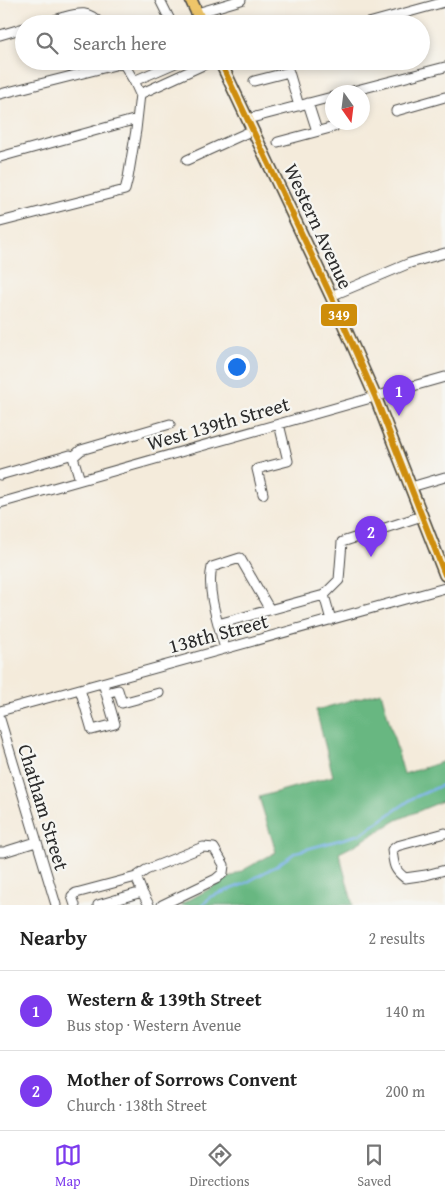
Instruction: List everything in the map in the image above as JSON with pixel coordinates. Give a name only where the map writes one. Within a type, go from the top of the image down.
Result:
[{"type":"main road","points":[[191,0],[197,13]]},
{"type":"main road","name":"Western Avenue","points":[[224,70],[331,296],[375,396],[444,567]]},
{"type":"street","points":[[160,0],[168,15]]},
{"type":"street","points":[[197,13],[227,2],[241,0]]},
{"type":"street","points":[[397,15],[445,2]]},
{"type":"street","points":[[72,15],[79,13],[91,15]]},
{"type":"street","points":[[0,35],[15,31]]},
{"type":"street","points":[[370,87],[445,67]]},
{"type":"street","points":[[0,94],[92,70]]},
{"type":"street","points":[[0,222],[125,190],[140,94],[128,70]]},
{"type":"street","points":[[134,81],[159,70]]},
{"type":"street","points":[[140,94],[192,70]]},
{"type":"street","points":[[254,81],[289,72],[299,106]]},
{"type":"street","points":[[396,111],[445,97]]},
{"type":"street","points":[[248,119],[325,99]]},
{"type":"street","points":[[308,103],[316,131]]},
{"type":"street","points":[[0,158],[137,119]]},
{"type":"street","points":[[278,142],[325,129]]},
{"type":"street","points":[[187,160],[253,130]]},
{"type":"street","points":[[331,296],[410,263],[445,253]]},
{"type":"street","name":"West 139th Street","points":[[0,503],[445,377]]},
{"type":"street","points":[[0,475],[70,456],[73,457],[81,450],[170,424]]},
{"type":"street","points":[[263,494],[257,469],[288,461],[279,424]]},
{"type":"street","points":[[73,457],[80,480]]},
{"type":"street","points":[[411,487],[445,477]]},
{"type":"street","points":[[218,624],[324,595],[339,580],[342,542],[422,516]]},
{"type":"street","points":[[225,649],[210,589],[212,567],[240,558],[270,610]]},
{"type":"street","name":"138th Street","points":[[0,711],[445,588]]},
{"type":"street","points":[[324,595],[331,620]]},
{"type":"street","points":[[80,689],[92,730],[115,724],[103,683]]},
{"type":"street","points":[[106,693],[118,690],[122,703],[159,693]]},
{"type":"street","name":"Chatham Street","points":[[0,719],[56,905]]},
{"type":"street","points":[[445,833],[397,846],[392,850],[394,867],[405,878],[445,870]]},
{"type":"street","points":[[0,852],[36,842]]},
{"type":"street","points":[[74,905],[72,896],[76,893],[136,877],[146,870],[203,847],[214,848],[224,865],[223,873],[216,879],[162,905]]},
{"type":"street","points":[[136,877],[150,905]]},
{"type":"street","points":[[98,905],[142,892]]},
{"type":"green space","points":[[381,692],[404,774],[445,761],[445,800],[397,820],[339,853],[353,905],[180,905],[276,852],[259,797],[333,776],[316,710]]},
{"type":"waterway","points":[[203,905],[210,897],[244,884],[296,852],[361,834],[413,798],[445,784]]},
{"type":"transit line","name":"349","points":[[224,70],[331,296],[375,396],[445,575]]},
{"type":"place","name":"Western & 139th Street","points":[[399,416]]},
{"type":"place","name":"Mother of Sorrows Convent","points":[[371,557]]}]
